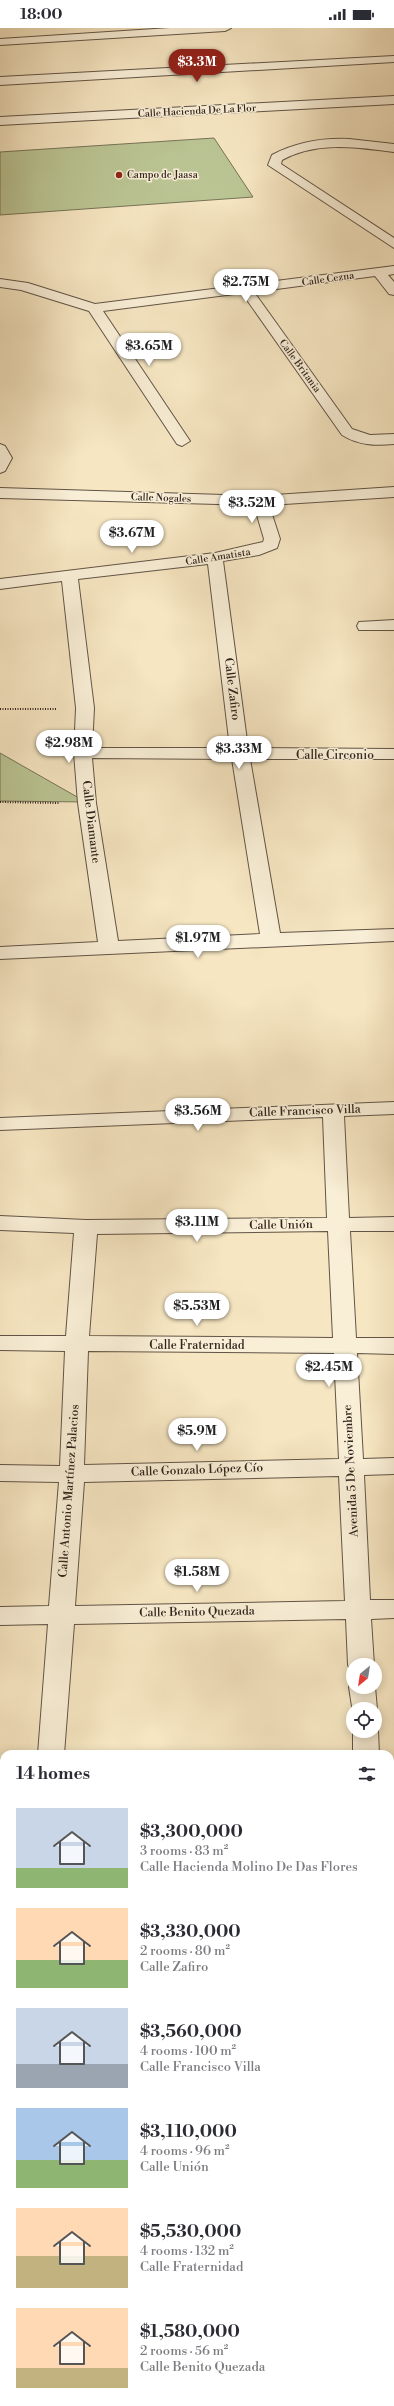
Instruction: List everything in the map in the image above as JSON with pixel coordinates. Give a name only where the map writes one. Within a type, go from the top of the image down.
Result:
[{"type":"street","points":[[0,42],[225,28]]},
{"type":"street","points":[[0,81],[16,82],[394,59]]},
{"type":"street","name":"Calle Hacienda De La Flor","points":[[0,122],[394,100]]},
{"type":"street","points":[[394,148],[322,142],[287,151],[276,158],[274,165],[394,244]]},
{"type":"street","name":"Calle Cezna","points":[[94,308],[246,290],[394,270]]},
{"type":"street","points":[[379,272],[394,291]]},
{"type":"street","points":[[0,283],[23,286],[94,308],[182,440]]},
{"type":"street","name":"Calle Britania","points":[[246,290],[347,432],[357,439],[375,441],[394,439]]},
{"type":"street","points":[[0,448],[4,458],[0,468]]},
{"type":"street","name":"Calle Nogales","points":[[0,493],[260,502],[394,492]]},
{"type":"street","name":"Calle Amatista","points":[[0,584],[215,558],[259,550],[271,545],[272,539],[260,502]]},
{"type":"street","name":"Calle Zafiro","points":[[215,558],[240,755],[271,938]]},
{"type":"street","name":"Calle Diamante","points":[[69,575],[85,708],[83,753],[87,803],[110,948]]},
{"type":"street","points":[[365,626],[394,625]]},
{"type":"street","name":"Calle Circonio","points":[[83,753],[240,755],[394,754]]},
{"type":"street","points":[[0,953],[271,938],[394,936]]},
{"type":"street","name":"Calle Francisco Villa","points":[[0,1124],[394,1108]]},
{"type":"street","name":"Avenida 5 De Noviembre","points":[[333,1110],[361,1658]]},
{"type":"street","name":"Calle Unión","points":[[0,1224],[86,1228],[394,1224]]},
{"type":"street","name":"Calle Antonio Martínez Palacios","points":[[51,1750],[72,1474],[77,1344],[86,1228]]},
{"type":"street","name":"Calle Fraternidad","points":[[0,1343],[394,1346]]},
{"type":"street","name":"Calle Gonzalo López Cío","points":[[0,1473],[72,1474],[394,1466]]},
{"type":"street","name":"Calle Benito Quezada","points":[[0,1616],[358,1608],[394,1609]]},
{"type":"street","points":[[365,1738],[366,1750]]},
{"type":"path","points":[[0,709],[85,708]]},
{"type":"path","points":[[0,802],[87,803]]},
{"type":"green space","name":"Campo de Jaasa","points":[[214,138],[253,197],[0,215],[0,152]]},
{"type":"green space","points":[[0,753],[86,802],[0,801]]},
{"type":"place","name":"Campo de Jaasa","points":[[119,175]]}]
